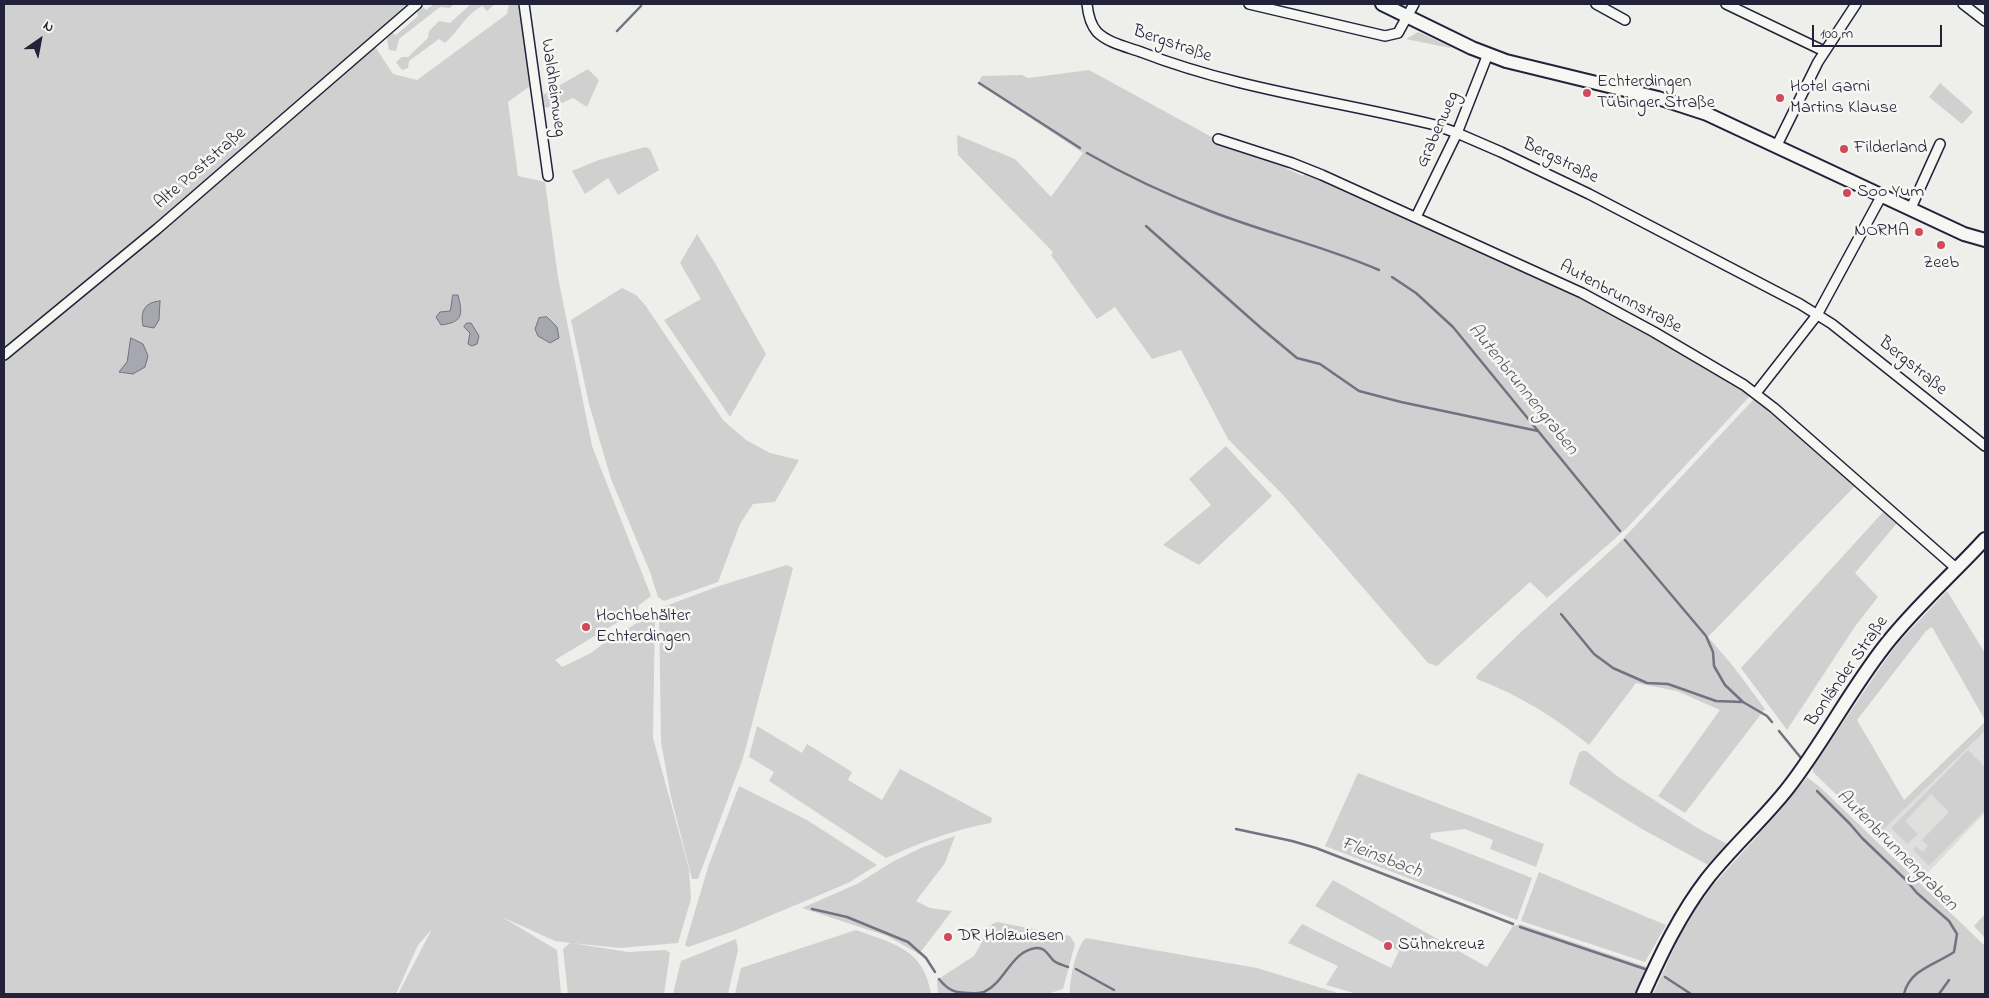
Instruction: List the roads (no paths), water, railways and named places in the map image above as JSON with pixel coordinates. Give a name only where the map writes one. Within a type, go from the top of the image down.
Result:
[{"type":"main road","points":[[1382,4],[1488,54],[1524,66],[1684,106],[1719,119],[1964,234],[1985,240]]},
{"type":"main road","name":"Bonländer Straße","points":[[1643,994],[1689,903],[1714,871],[1769,812],[1802,768],[1884,647],[1902,625],[1985,539]]},
{"type":"street","name":"Alte Poststraße","points":[[4,355],[157,229],[417,4]]},
{"type":"street","name":"Waldheimweg","points":[[524,4],[548,176]]},
{"type":"street","name":"Bergstraße","points":[[1087,4],[1088,15],[1098,33],[1110,40],[1148,55],[1232,81],[1400,117],[1457,133],[1597,198],[1726,264],[1832,324],[1985,446]]},
{"type":"street","points":[[1249,4],[1386,36],[1398,33],[1414,4]]},
{"type":"street","points":[[1596,4],[1625,20]]},
{"type":"street","points":[[1726,4],[1824,50]]},
{"type":"street","points":[[1777,145],[1824,50],[1856,4]]},
{"type":"street","points":[[1964,4],[1985,21]]},
{"type":"street","name":"Grabenweg","points":[[1416,217],[1457,133],[1488,54]]},
{"type":"street","name":"Autenbrunnstraße","points":[[1218,139],[1292,163],[1416,217],[1582,293],[1654,332],[1756,393],[1957,569]]},
{"type":"street","points":[[1911,208],[1940,144]]},
{"type":"street","points":[[1756,393],[1817,315],[1882,195]]},
{"type":"waterway","points":[[617,31],[641,6]]},
{"type":"waterway","name":"Autenbrunnengraben","points":[[979,83],[1080,148]]},
{"type":"waterway","name":"Autenbrunnengraben","points":[[1087,153],[1132,177],[1194,205],[1358,261],[1379,270]]},
{"type":"waterway","points":[[1146,226],[1297,358],[1320,364],[1359,391],[1401,402],[1538,431]]},
{"type":"waterway","name":"Autenbrunnengraben","points":[[1392,277],[1416,293],[1453,327],[1620,531]]},
{"type":"waterway","name":"Autenbrunnengraben","points":[[1625,540],[1706,636],[1713,652],[1714,666],[1725,685],[1743,702],[1767,716],[1772,722]]},
{"type":"waterway","points":[[1561,614],[1594,654],[1613,668],[1647,683],[1668,684],[1716,701],[1742,702]]},
{"type":"waterway","name":"Autenbrunnengraben","points":[[1779,731],[1801,758]]},
{"type":"waterway","name":"Autenbrunnengraben","points":[[1817,791],[1917,893],[1949,921],[1957,934],[1954,952],[1917,973],[1907,986],[1904,994]]},
{"type":"waterway","name":"Fleinsbach","points":[[1236,829],[1316,848],[1513,924]]},
{"type":"waterway","points":[[812,909],[847,917],[908,942],[926,958],[935,972]]},
{"type":"waterway","name":"Fleinsbach","points":[[1520,927],[1645,969]]},
{"type":"waterway","points":[[939,979],[945,986],[955,991],[982,993],[991,988],[1020,955],[1027,950],[1036,948],[1042,949],[1054,961],[1068,967]]},
{"type":"waterway","points":[[1076,969],[1114,990]]},
{"type":"waterway","name":"Fleinsbach","points":[[1665,977],[1691,994]]},
{"type":"waterway","points":[[1939,994],[1949,980]]},
{"type":"place","name":"Echterdingen Tübinger Straße","points":[[1587,93]]},
{"type":"place","name":"Hotel Garni Martins Klause","points":[[1780,98]]},
{"type":"place","name":"Filderland","points":[[1844,149]]},
{"type":"place","name":"Soo Yum","points":[[1847,193]]},
{"type":"place","name":"NORMA","points":[[1919,232]]},
{"type":"place","name":"Zeeb","points":[[1941,245]]},
{"type":"place","name":"Hochbehälter Echterdingen","points":[[586,627]]},
{"type":"place","name":"DR Holzwiesen","points":[[948,937]]},
{"type":"place","name":"Sühnekreuz","points":[[1388,946]]}]
